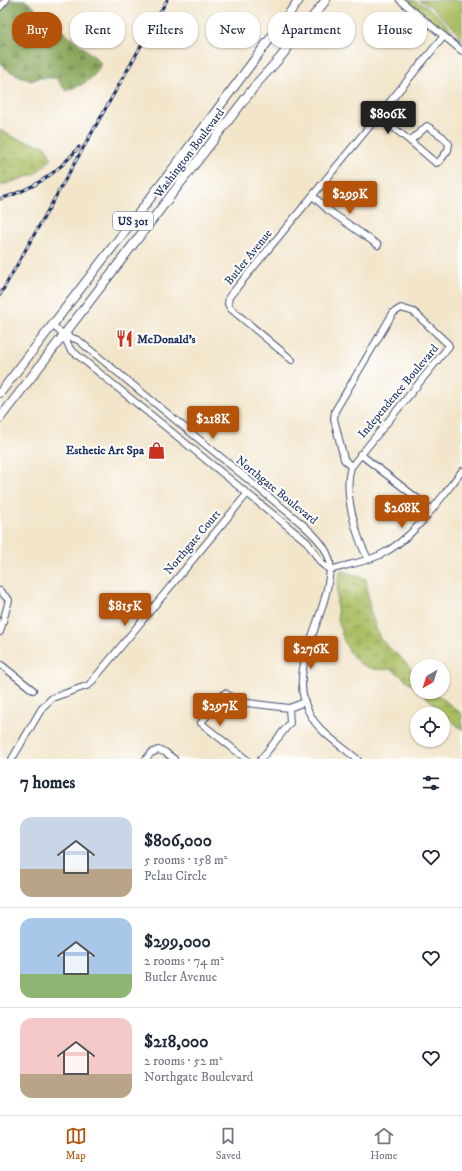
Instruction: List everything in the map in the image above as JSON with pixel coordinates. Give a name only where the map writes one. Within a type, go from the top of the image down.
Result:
[{"type":"main road","name":"Washington Boulevard","points":[[0,393],[175,166],[299,0]]},
{"type":"main road","name":"Washington Boulevard","points":[[0,418],[258,82],[279,59],[326,0]]},
{"type":"street","points":[[0,7],[6,0]]},
{"type":"street","points":[[400,0],[462,51]]},
{"type":"street","name":"Butler Avenue","points":[[292,360],[231,308],[228,301],[378,115],[444,36]]},
{"type":"street","points":[[378,115],[410,141],[436,162],[443,157],[450,147],[448,142],[443,137],[427,126],[424,127],[410,141]]},
{"type":"street","points":[[313,196],[328,210],[378,245]]},
{"type":"street","name":"Independence Boulevard","points":[[351,467],[344,459],[334,419],[335,410],[393,313],[401,308],[411,310],[448,344],[448,346],[351,467],[347,486],[360,544],[368,559]]},
{"type":"street","name":"Northgate Boulevard","points":[[52,325],[64,335],[78,340],[313,534],[326,552],[330,562],[330,570],[325,601],[302,668],[302,688],[308,711],[318,725],[357,759]]},
{"type":"street","name":"Northgate Boulevard","points":[[64,335],[70,349],[307,542],[321,563],[330,570]]},
{"type":"street","name":"Independence Boulevard","points":[[360,454],[431,509]]},
{"type":"street","points":[[330,570],[381,555],[401,541],[415,528],[462,471]]},
{"type":"street","name":"Northgate Court","points":[[12,759],[42,708],[52,698],[89,685],[248,494]]},
{"type":"street","points":[[0,591],[9,600],[0,632]]},
{"type":"street","points":[[0,664],[33,690]]},
{"type":"street","points":[[246,759],[201,723],[225,693],[239,702],[289,708],[306,702]]},
{"type":"street","points":[[262,759],[290,723],[289,708]]},
{"type":"street","points":[[146,759],[151,753],[158,750],[165,752],[174,759]]},
{"type":"green space","points":[[10,0],[25,0],[40,12],[12,12],[12,48],[62,48],[62,30],[70,37],[70,48],[84,48],[101,63],[95,74],[83,84],[66,91],[56,78],[40,78],[31,81],[9,71],[0,63],[0,12]]},
{"type":"green space","points":[[406,0],[422,4],[438,15],[445,22],[461,45],[427,17],[427,12],[421,12]]},
{"type":"green space","points":[[419,0],[462,0],[462,42],[454,28],[433,8]]},
{"type":"green space","points":[[0,130],[15,138],[45,146],[52,159],[35,174],[0,186]]},
{"type":"green space","points":[[341,570],[366,579],[370,610],[380,639],[410,668],[410,683],[392,669],[373,669],[361,664],[351,655],[344,642],[337,611],[338,581]]},
{"type":"green space","points":[[429,699],[443,699],[462,714],[462,730],[450,719],[450,707],[437,707]]},
{"type":"railway","points":[[0,295],[167,0]]},
{"type":"railway","points":[[0,199],[12,195],[44,179],[71,157],[79,147]]},
{"type":"place","name":"McDonald's","points":[[124,339]]},
{"type":"place","name":"Esthetic Art Spa","points":[[157,450]]}]
